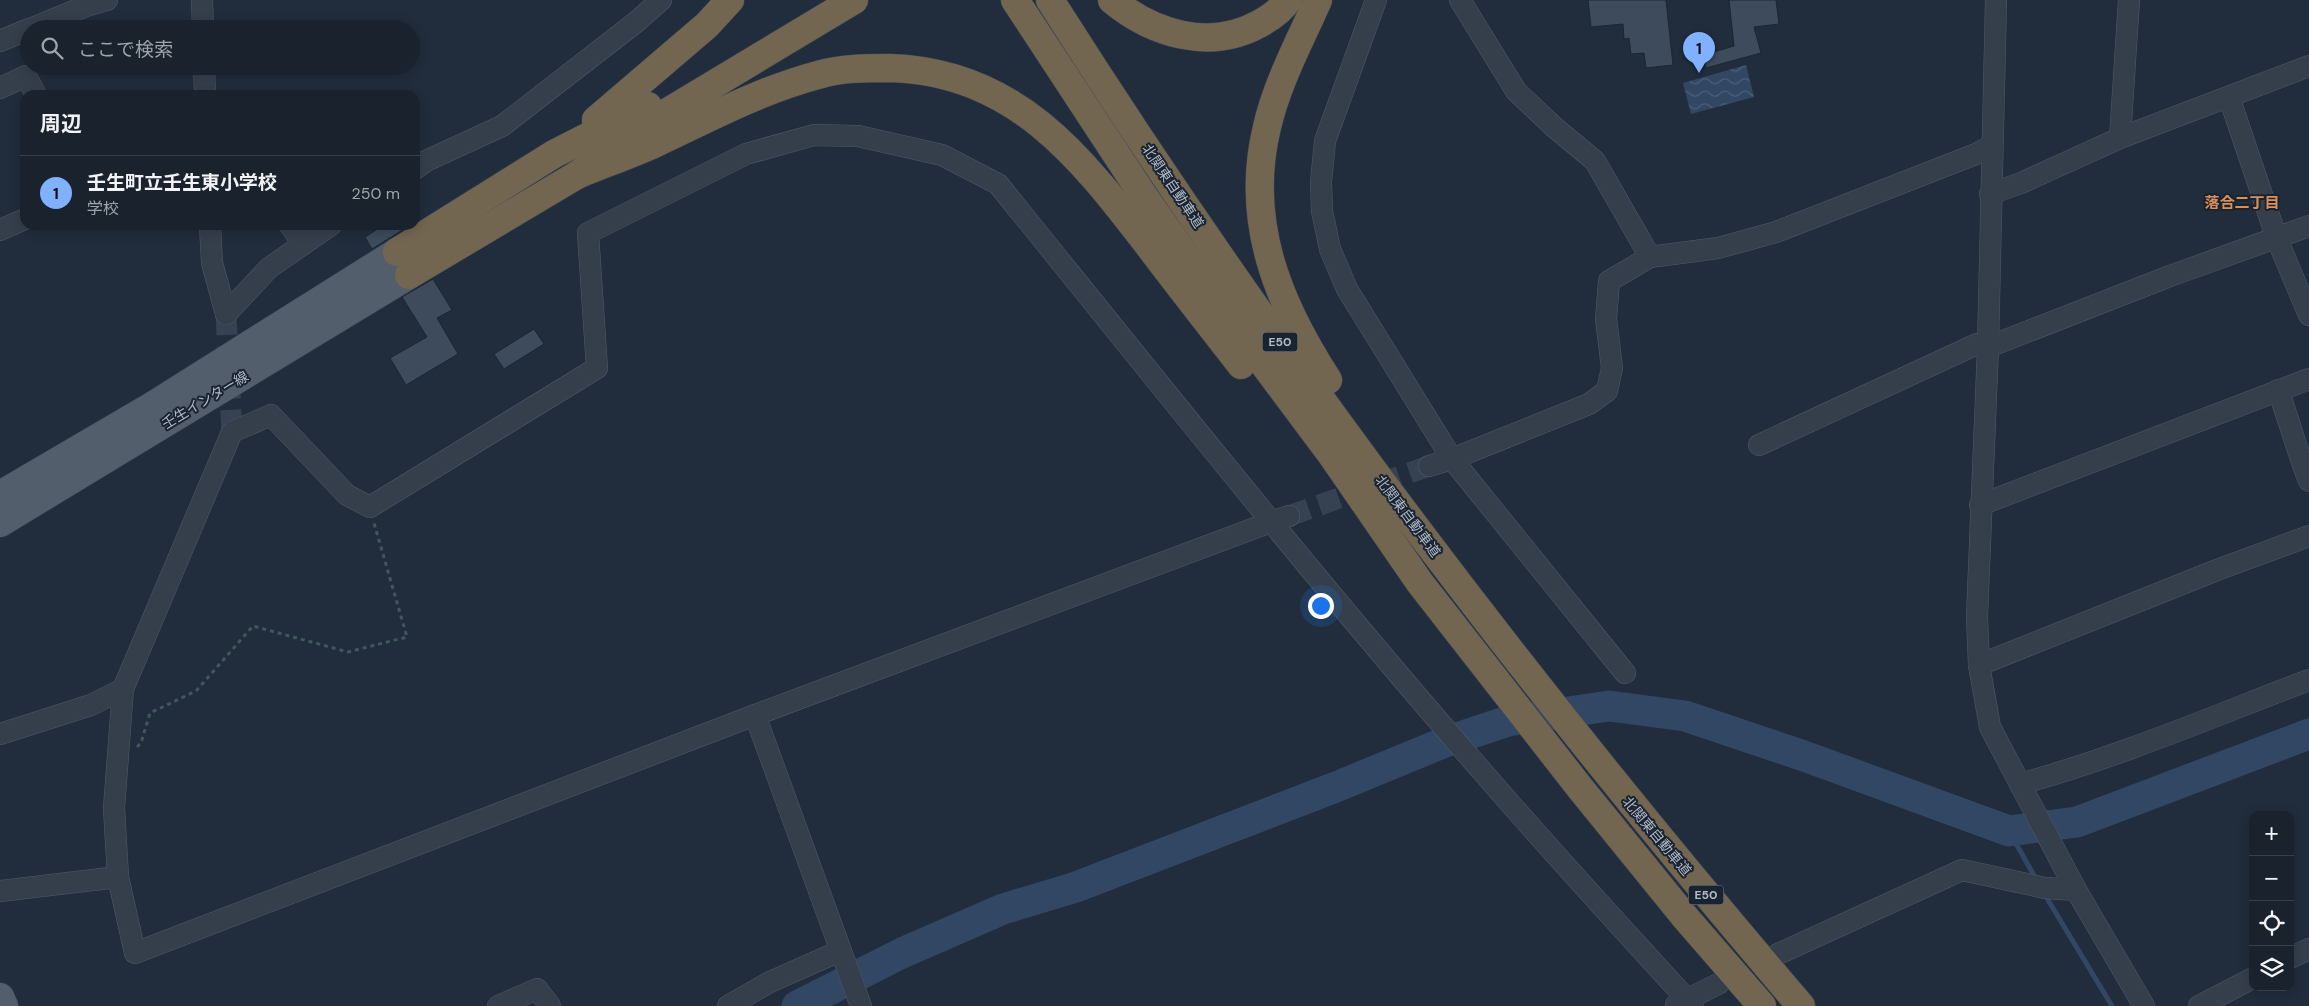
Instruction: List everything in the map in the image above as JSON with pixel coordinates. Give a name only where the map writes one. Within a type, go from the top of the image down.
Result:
[{"type":"highway","points":[[403,264],[554,154],[625,97],[700,32],[730,0]]},
{"type":"highway","points":[[554,154],[639,111],[823,0]]},
{"type":"highway","points":[[577,175],[646,125],[854,0]]},
{"type":"highway","name":"北関東自動車道","points":[[1015,0],[1142,195],[1330,454],[1420,582],[1580,788],[1684,916],[1762,1006]]},
{"type":"highway","name":"北関東自動車道","points":[[1050,0],[1267,324],[1353,443],[1612,782],[1801,1006]]},
{"type":"highway","points":[[1112,0],[1147,24],[1175,34],[1201,38],[1228,37],[1248,30],[1270,18],[1288,0]]},
{"type":"highway","points":[[1318,0],[1278,92],[1267,126],[1261,158],[1261,221],[1276,283],[1287,309],[1317,363],[1456,558],[1527,672]]},
{"type":"highway","points":[[403,264],[577,175],[655,144],[748,100],[818,74],[852,68],[911,69],[966,82],[991,92],[1040,122],[1096,177],[1319,466],[1420,582]]},
{"type":"main road","name":"壬生インター線","points":[[0,495],[152,406],[403,264]]},
{"type":"main road","name":"壬生インター線","points":[[0,522],[403,264]]},
{"type":"main road","points":[[0,997],[4,1006]]},
{"type":"street","points":[[52,20],[86,6],[107,0]]},
{"type":"street","points":[[202,0],[203,20]]},
{"type":"street","points":[[420,165],[502,126],[635,23],[661,0]]},
{"type":"street","points":[[1376,0],[1325,141],[1321,182],[1322,211],[1330,248],[1347,289],[1452,459],[1625,673]]},
{"type":"street","points":[[1460,0],[1516,91],[1554,127],[1595,161],[1650,257]]},
{"type":"street","points":[[1996,0],[1990,194],[1988,347],[1980,505],[1977,617],[1979,665],[1990,727],[2076,890],[2144,1006]]},
{"type":"street","points":[[2120,138],[2129,0]]},
{"type":"street","points":[[0,41],[20,33]]},
{"type":"street","points":[[1990,194],[2021,183],[2120,138],[2309,66]]},
{"type":"street","points":[[204,75],[205,90]]},
{"type":"street","points":[[0,88],[26,76],[33,90]]},
{"type":"street","points":[[2229,97],[2277,239],[2309,315]]},
{"type":"street","points":[[1280,519],[755,715],[135,952],[118,877],[114,808],[123,689],[232,432],[271,415],[347,495],[370,507],[597,368],[588,233],[746,154],[814,135],[858,136],[942,154],[998,184],[1280,519],[1448,732],[1684,1004],[1718,984]]},
{"type":"street","points":[[1429,466],[1452,459],[1589,404],[1607,391],[1612,368],[1606,318],[1609,281],[1650,257],[1718,248],[1776,232],[1992,146]]},
{"type":"street","points":[[0,230],[20,221]]},
{"type":"street","points":[[1759,445],[1977,344],[1988,347],[2170,276],[2309,226]]},
{"type":"street","points":[[210,230],[212,263],[226,314],[269,268],[324,230]]},
{"type":"street","points":[[293,230],[303,244]]},
{"type":"street","points":[[1980,505],[2309,379]]},
{"type":"street","points":[[2278,390],[2294,442],[2309,481]]},
{"type":"street","points":[[1979,665],[2309,536]]},
{"type":"street","points":[[2020,784],[2049,776],[2133,746],[2309,680]]},
{"type":"street","points":[[0,734],[91,706],[123,689]]},
{"type":"street","points":[[755,715],[861,1006]]},
{"type":"street","points":[[1778,954],[1962,870],[2045,888],[2076,890]]},
{"type":"street","points":[[0,891],[118,877]]},
{"type":"street","points":[[2294,956],[2309,949]]},
{"type":"street","points":[[728,1006],[770,982],[843,958]]},
{"type":"street","points":[[2199,1006],[2249,980]]},
{"type":"street","points":[[498,1006],[538,988],[550,1006]]},
{"type":"path","points":[[118,764],[141,743],[150,713],[196,691],[253,626],[348,652],[408,637],[370,507]]},
{"type":"water","points":[[1746,65],[1754,97],[1691,114],[1683,83]]},
{"type":"building","points":[[1588,0],[1666,0],[1673,65],[1646,68],[1644,53],[1631,54],[1629,38],[1624,39],[1623,24],[1591,27]]},
{"type":"building","points":[[1729,0],[1776,0],[1779,24],[1754,27],[1761,53],[1706,68],[1703,55],[1734,46]]},
{"type":"building","points":[[376,230],[402,230],[372,249],[365,237]]},
{"type":"building","points":[[433,279],[452,310],[437,318],[458,354],[406,385],[390,358],[427,337],[402,297]]},
{"type":"building","points":[[534,329],[544,344],[504,369],[494,354]]},
{"type":"waterway","points":[[797,1006],[902,953],[1003,909],[1076,887],[1336,787],[1445,742],[1508,721],[1609,706],[1685,716],[1804,756],[2009,831],[2077,822],[2309,734]]},
{"type":"waterway","points":[[2009,831],[2036,879]]},
{"type":"waterway","points":[[2045,895],[2112,1006]]},
{"type":"tunnel","points":[[226,314],[232,432]]},
{"type":"tunnel","points":[[1289,516],[1429,466]]},
{"type":"place","name":"壬生町立壬生東小学校","points":[[1699,73]]},
{"type":"district","name":"落合二丁目","points":[[2242,203]]}]
